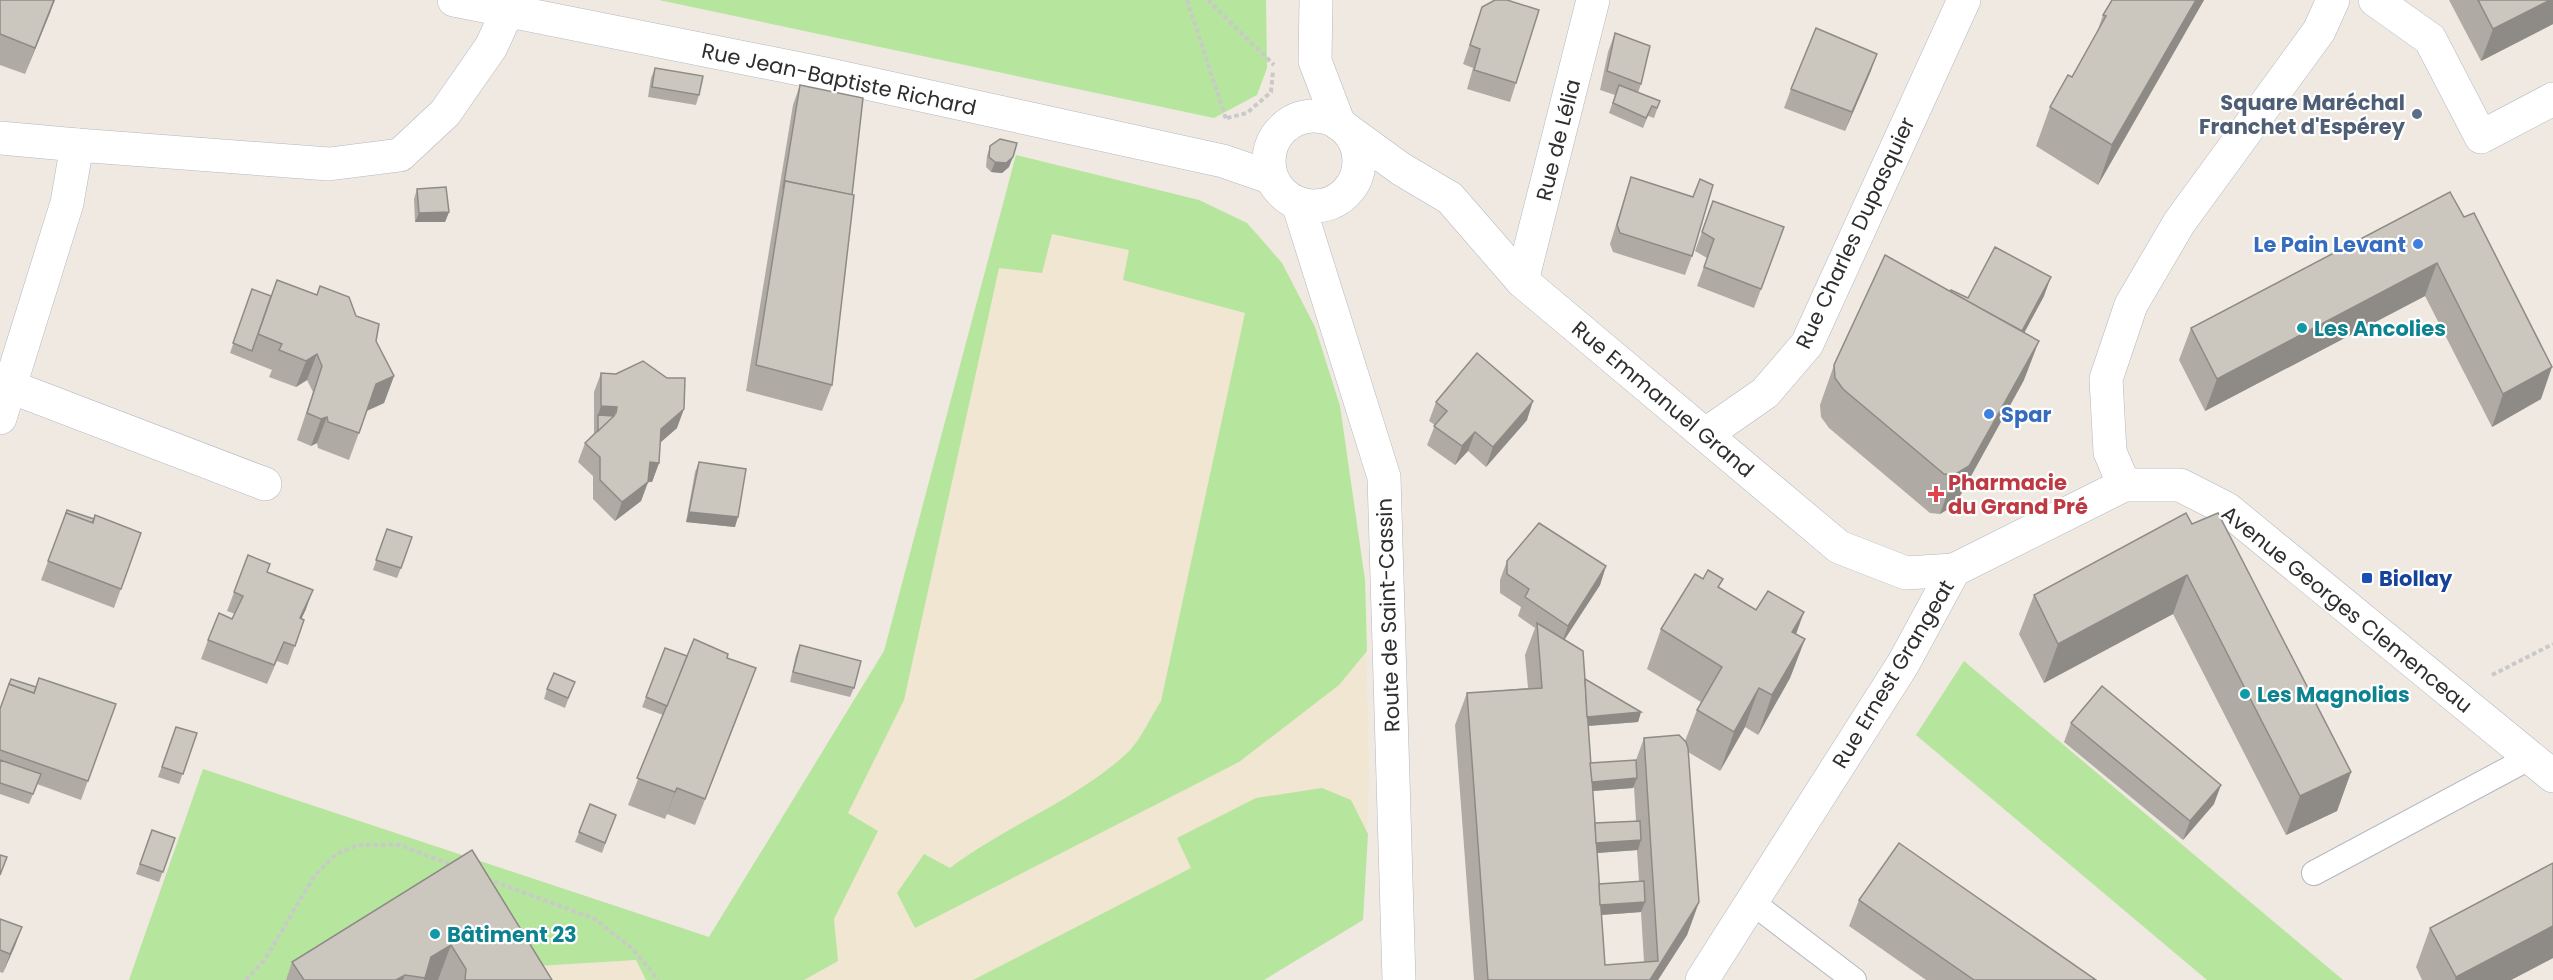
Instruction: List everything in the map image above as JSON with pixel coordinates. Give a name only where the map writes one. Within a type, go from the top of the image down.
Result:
[{"type":"street","name":"Rue Jean-Baptiste Richard","points":[[454,0],[825,74],[1223,161],[1270,168]]},
{"type":"street","points":[[1315,61],[1342,126],[1357,146],[1359,168],[1350,190],[1341,198],[1327,205],[1312,207],[1286,197],[1270,168],[1278,134],[1287,125],[1315,61],[1316,0]]},
{"type":"street","name":"Rue de Lélia","points":[[1522,281],[1593,0]]},
{"type":"street","name":"Rue Charles Dupasquier","points":[[1706,434],[1766,393],[1807,344],[1964,0]]},
{"type":"street","points":[[2124,485],[2110,452],[2106,379],[2131,305],[2179,223],[2319,32],[2333,0]]},
{"type":"street","points":[[2374,0],[2430,39],[2481,137],[2553,99]]},
{"type":"street","points":[[0,138],[329,164],[400,155],[445,113],[491,47],[507,12]]},
{"type":"street","points":[[1287,125],[1313,116],[1342,126]]},
{"type":"street","name":"Rue Emmanuel Grand","points":[[1342,126],[1401,169],[1450,198],[1522,281],[1839,547],[1906,573],[1954,570]]},
{"type":"street","points":[[0,418],[67,203],[77,145]]},
{"type":"street","name":"Rue Emmanuel Grand","points":[[1359,168],[1401,169]]},
{"type":"street","points":[[1316,261],[1341,198]]},
{"type":"street","name":"Route de Saint-Cassin","points":[[1298,203],[1384,477],[1399,980]]},
{"type":"street","points":[[10,387],[265,484]]},
{"type":"street","name":"Rue Ernest Grangeat","points":[[1702,980],[1903,664],[1954,570],[2124,485]]},
{"type":"street","name":"Avenue Georges Clemenceau","points":[[2124,485],[2180,485],[2228,509],[2542,767]]},
{"type":"lane","points":[[2314,873],[2542,767]]},
{"type":"lane","points":[[1753,903],[1854,980]]},
{"type":"path","points":[[1187,0],[1226,118],[1247,113],[1271,92],[1274,66],[1208,0]]},
{"type":"path","points":[[2464,704],[2495,672],[2553,644]]},
{"type":"path","points":[[246,980],[266,959],[315,875],[336,854],[358,845],[400,845],[462,869]]},
{"type":"path","points":[[482,877],[595,919],[633,949],[658,980]]},
{"type":"shaded area","points":[[1016,155],[1199,200],[1247,223],[1282,263],[1315,327],[1340,406],[1365,580],[1369,783],[1363,920],[1264,980],[129,980],[203,769],[709,937],[884,651]]},
{"type":"green space","points":[[659,0],[1266,0],[1267,68],[1257,95],[1214,118]]},
{"type":"green space","points":[[1016,155],[1199,200],[1247,223],[1282,263],[1315,327],[1340,406],[1365,580],[1367,651],[1339,685],[1239,762],[915,928],[897,893],[924,854],[950,868],[993,839],[1083,787],[1105,772],[1130,750],[1161,701],[1245,313],[1123,280],[1129,250],[1052,234],[1042,273],[999,268],[904,700],[848,813],[878,831],[834,919],[838,961],[804,980],[646,980],[636,960],[305,980],[129,980],[203,769],[709,937],[884,651]]},
{"type":"green space","points":[[1964,661],[2343,980],[2207,980],[1916,735]]},
{"type":"green space","points":[[1322,788],[1351,800],[1368,834],[1363,920],[1264,980],[973,980],[1191,868],[1177,838],[1256,798]]},
{"type":"building","points":[[0,0],[54,0],[35,48],[0,34]]},
{"type":"building","points":[[1495,0],[1507,0],[1539,10],[1516,83],[1474,70],[1480,49],[1470,45],[1482,7]]},
{"type":"building","points":[[2112,0],[2196,0],[2112,145],[2050,107],[2068,75],[2072,77],[2106,16],[2103,15]]},
{"type":"building","points":[[2478,0],[2550,0],[2493,29]]},
{"type":"building","points":[[1816,28],[1877,54],[1852,112],[1791,89]]},
{"type":"building","points":[[1615,33],[1650,46],[1641,84],[1607,71]]},
{"type":"building","points":[[655,68],[703,76],[699,95],[652,87]]},
{"type":"building","points":[[800,85],[863,98],[852,195],[785,181],[783,189]]},
{"type":"building","points":[[1619,85],[1660,101],[1657,108],[1652,106],[1646,118],[1613,103]]},
{"type":"building","points":[[1000,139],[1017,143],[1013,157],[1006,163],[995,162],[989,157],[990,146]]},
{"type":"building","points":[[1631,177],[1693,197],[1700,179],[1713,185],[1692,256],[1620,233],[1617,225]]},
{"type":"building","points":[[785,181],[854,195],[832,385],[756,365]]},
{"type":"building","points":[[446,187],[449,212],[419,213],[417,189]]},
{"type":"building","points":[[2450,192],[2464,217],[2474,213],[2552,367],[2503,394],[2437,263],[2217,379],[2191,328]]},
{"type":"building","points":[[1713,201],[1784,227],[1761,289],[1704,267],[1714,239],[1702,232]]},
{"type":"building","points":[[1995,247],[2051,277],[2022,331],[1950,292],[1951,290],[1968,298]]},
{"type":"building","points":[[1885,255],[2039,341],[1969,466],[1954,475],[1944,474],[1843,389],[1835,378],[1834,365]]},
{"type":"building","points":[[277,280],[317,295],[320,286],[349,297],[356,316],[379,324],[376,341],[394,376],[376,384],[359,433],[328,422],[327,417],[321,419],[307,413],[322,366],[317,354],[306,361],[279,350],[282,344],[258,334]]},
{"type":"building","points":[[252,289],[271,296],[252,351],[233,343]]},
{"type":"building","points":[[1477,353],[1533,401],[1493,447],[1475,432],[1462,446],[1434,426],[1447,411],[1436,402]]},
{"type":"building","points":[[643,361],[667,378],[685,378],[684,409],[661,429],[659,463],[650,462],[648,482],[622,502],[600,480],[600,457],[585,443],[616,413],[617,407],[601,406],[601,373],[616,374]]},
{"type":"building","points":[[598,415],[614,416],[598,431]]},
{"type":"building","points":[[699,462],[746,469],[738,517],[689,512]]},
{"type":"building","points":[[67,510],[94,519],[92,523],[66,513]]},
{"type":"building","points":[[66,513],[93,523],[95,515],[141,533],[121,589],[48,561]]},
{"type":"building","points":[[2186,513],[2192,524],[2218,513],[2351,772],[2300,796],[2187,575],[2058,644],[2034,595]]},
{"type":"building","points":[[1539,523],[1606,566],[1568,626],[1525,597],[1529,589],[1507,574],[1507,561]]},
{"type":"building","points":[[387,529],[412,537],[401,568],[376,560]]},
{"type":"building","points":[[248,555],[270,564],[267,572],[313,590],[300,618],[304,620],[295,646],[284,642],[274,665],[208,640],[219,613],[232,619],[243,596],[234,592]]},
{"type":"building","points":[[1708,570],[1723,579],[1718,587],[1756,610],[1768,591],[1804,612],[1792,632],[1805,639],[1772,695],[1759,688],[1734,732],[1697,710],[1722,667],[1661,629],[1695,574],[1703,579]]},
{"type":"building","points":[[1537,623],[1583,651],[1605,965],[1658,961],[1644,738],[1679,735],[1688,748],[1699,902],[1650,980],[1488,980],[1467,693],[1542,688]]},
{"type":"building","points":[[694,639],[728,654],[727,658],[756,668],[705,799],[677,788],[675,792],[637,778]]},
{"type":"building","points":[[800,645],[861,661],[854,688],[793,672]]},
{"type":"building","points":[[665,648],[687,656],[667,706],[646,697]]},
{"type":"building","points":[[554,673],[575,682],[568,698],[547,689]]},
{"type":"building","points":[[39,678],[116,704],[88,781],[0,750],[0,709],[9,684],[34,693]]},
{"type":"building","points":[[11,679],[36,687],[34,693],[9,684]]},
{"type":"building","points":[[1585,679],[1641,712],[1587,717]]},
{"type":"building","points":[[2102,686],[2221,785],[2190,821],[2071,723]]},
{"type":"building","points":[[176,727],[197,733],[183,774],[162,767]]},
{"type":"building","points":[[0,760],[41,774],[33,794],[0,783]]},
{"type":"building","points":[[1636,760],[1637,778],[1592,782],[1590,763]]},
{"type":"building","points":[[590,804],[616,815],[605,843],[579,832]]},
{"type":"building","points":[[1640,821],[1641,840],[1596,843],[1595,823]]},
{"type":"building","points":[[152,830],[175,838],[163,872],[140,864]]},
{"type":"building","points":[[1899,843],[2096,980],[1974,980],[1859,900]]},
{"type":"building","points":[[472,850],[552,980],[465,980],[466,969],[451,945],[431,957],[425,978],[405,975],[396,980],[304,980],[292,962]]},
{"type":"building","points":[[0,855],[7,857],[0,875]]},
{"type":"building","points":[[2553,863],[2553,926],[2456,977],[2430,928]]},
{"type":"building","points":[[1644,881],[1645,902],[1600,905],[1599,884]]},
{"type":"building","points":[[0,919],[22,927],[10,954],[0,950]]},
{"type":"place","name":"Square Maréchal Franchet d'Espérey","points":[[2417,114]]},
{"type":"place","name":"Le Pain Levant","points":[[2418,244]]},
{"type":"place","name":"Les Ancolies","points":[[2302,328]]},
{"type":"place","name":"Spar","points":[[1989,414]]},
{"type":"place","name":"Pharmacie du Grand Pré","points":[[1936,494]]},
{"type":"place","name":"Biollay","points":[[2367,578]]},
{"type":"place","name":"Les Magnolias","points":[[2245,694]]},
{"type":"place","name":"Bâtiment 23","points":[[435,934]]}]
